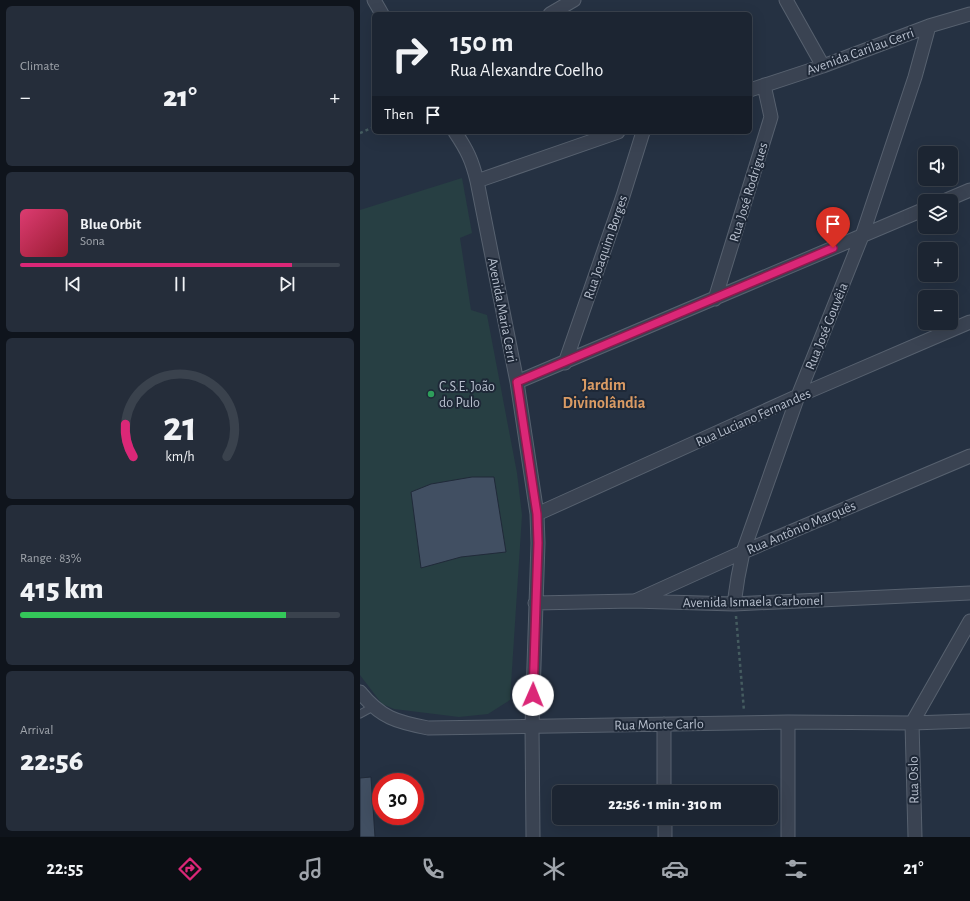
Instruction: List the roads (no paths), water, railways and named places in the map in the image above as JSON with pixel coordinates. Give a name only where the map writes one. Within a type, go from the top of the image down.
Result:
[{"type":"street","points":[[374,0],[381,12]]},
{"type":"street","points":[[553,12],[574,0]]},
{"type":"street","points":[[786,0],[823,66]]},
{"type":"street","name":"Avenida Carilau Cerri","points":[[752,89],[823,66],[929,26],[970,14]]},
{"type":"street","name":"Rua José Gouvêia","points":[[734,604],[743,552],[798,396],[862,236],[915,77],[929,26]]},
{"type":"street","name":"Rua José Rodrigues","points":[[715,299],[771,117],[764,85]]},
{"type":"street","name":"Avenida Maria Cerri","points":[[456,134],[473,163],[477,181],[517,382],[537,514],[538,543],[532,726],[533,837]]},
{"type":"street","points":[[477,181],[612,134]]},
{"type":"street","name":"Rua Joaquim Borges","points":[[565,363],[623,196],[642,134]]},
{"type":"street","points":[[958,195],[970,190]]},
{"type":"street","points":[[517,382],[565,363],[918,212]]},
{"type":"street","name":"Rua Luciano Fernandes","points":[[537,514],[798,396],[970,322]]},
{"type":"street","name":"Rua Antônio Marquês","points":[[633,601],[743,552],[970,456]]},
{"type":"street","name":"Avenida Ismaela Carbonel","points":[[535,603],[633,601],[734,604],[970,593]]},
{"type":"street","points":[[912,723],[970,621]]},
{"type":"street","name":"Rua Monte Carlo","points":[[360,692],[373,707],[385,716],[401,723],[428,728],[788,722],[912,723],[970,721]]},
{"type":"street","points":[[788,722],[788,837]]},
{"type":"street","name":"Rua Oslo","points":[[912,723],[915,837]]},
{"type":"street","points":[[664,724],[664,785]]},
{"type":"street","points":[[665,825],[665,837]]},
{"type":"lane","points":[[360,714],[373,707]]},
{"type":"place","name":"C.S.E. João do Pulo","points":[[431,394]]},
{"type":"district","name":"Jardim Divinolândia","points":[[604,393]]}]
